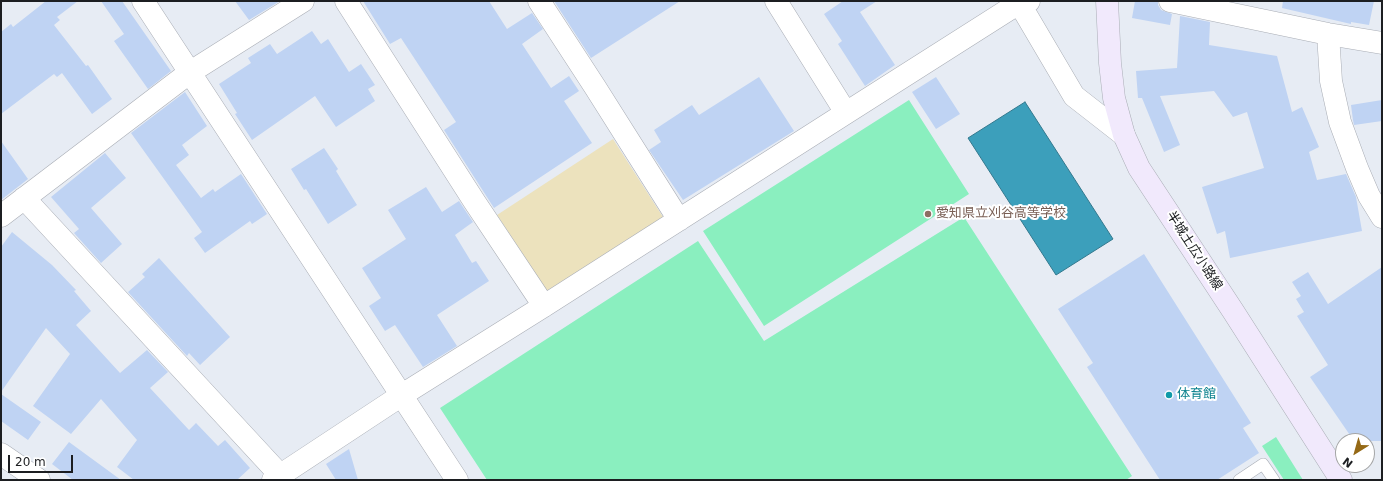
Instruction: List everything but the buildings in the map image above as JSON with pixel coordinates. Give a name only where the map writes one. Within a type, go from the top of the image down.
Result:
[{"type":"main road","name":"半城土広小路線","points":[[1107,1],[1110,70],[1114,98],[1124,135],[1139,168],[1238,318],[1341,480]]},
{"type":"street","points":[[143,1],[457,480]]},
{"type":"street","points":[[1,216],[190,73],[303,1]]},
{"type":"street","points":[[346,1],[544,306]]},
{"type":"street","points":[[539,1],[679,220]]},
{"type":"street","points":[[776,1],[846,113]]},
{"type":"street","points":[[1170,1],[1328,34],[1382,43]]},
{"type":"street","points":[[24,198],[277,478],[402,395],[1022,2],[1074,96],[1124,135]]},
{"type":"street","points":[[1328,34],[1331,81],[1340,122],[1369,196],[1382,217]]},
{"type":"street","points":[[1,454],[39,480]]},
{"type":"lane","points":[[1239,480],[1263,464],[1274,480]]},
{"type":"green space","points":[[909,100],[969,194],[764,326],[703,231]]},
{"type":"green space","points":[[964,217],[1132,476],[1126,480],[487,480],[440,408],[698,241],[764,341]]},
{"type":"green space","points":[[1276,437],[1303,480],[1284,480],[1262,446]]},
{"type":"sand","points":[[613,139],[663,217],[547,291],[497,215]]},
{"type":"water","points":[[1025,102],[1113,239],[1056,275],[968,138]]},
{"type":"place","name":"愛知県立刈谷高等学校","points":[[928,214]]},
{"type":"place","name":"体育館","points":[[1169,395]]}]
